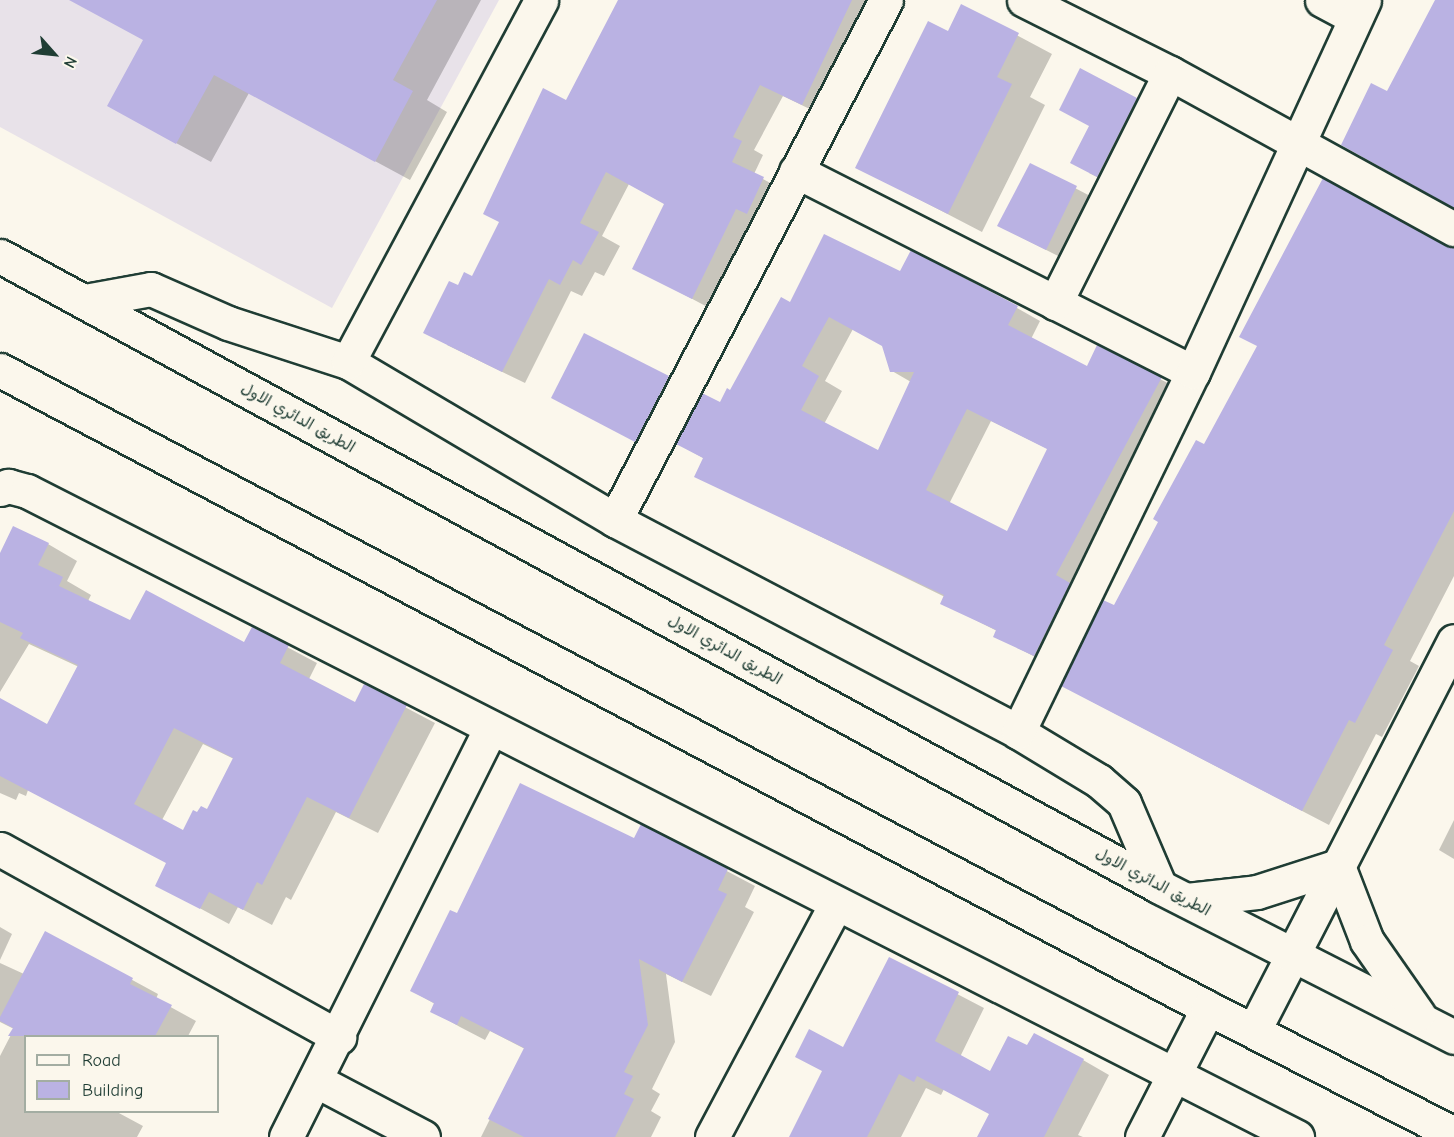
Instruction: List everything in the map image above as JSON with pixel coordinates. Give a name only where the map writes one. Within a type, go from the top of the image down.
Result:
[{"type":"street","points":[[348,362],[541,0]]},
{"type":"street","points":[[615,520],[886,0]]},
{"type":"street","points":[[1024,0],[1170,73],[1296,145],[1454,229]]},
{"type":"street","points":[[1018,732],[1193,372],[1359,8],[1322,0]]},
{"type":"street","points":[[1055,303],[1170,73]]},
{"type":"street","points":[[796,171],[1193,372]]},
{"type":"street","name":"الطريق الدائري الاول","points":[[0,256],[1174,894],[1454,1037]]},
{"type":"street","points":[[85,301],[151,289],[228,323],[348,362],[615,520],[1018,732],[1099,781],[1125,803],[1174,894],[1257,892],[1338,866]]},
{"type":"street","points":[[0,370],[1208,1008],[1454,1134]]},
{"type":"street","points":[[0,489],[8,486],[27,491],[1297,1137]]},
{"type":"street","points":[[1254,1030],[1454,641]]},
{"type":"street","points":[[286,1137],[339,1037],[491,728]]},
{"type":"street","points":[[0,849],[339,1037]]},
{"type":"street","points":[[1338,866],[1368,941],[1404,997],[1425,1023]]},
{"type":"street","points":[[712,1137],[836,904]]},
{"type":"street","points":[[1142,1137],[1208,1008]]},
{"type":"street","points":[[315,1080],[423,1137]]},
{"type":"shaded area","points":[[0,0],[499,0],[332,308],[0,127]]},
{"type":"building","points":[[69,0],[437,0],[393,80],[413,91],[375,162],[214,75],[176,144],[107,106],[143,40]]},
{"type":"building","points":[[618,0],[852,0],[802,105],[760,85],[733,137],[742,141],[732,162],[764,177],[747,214],[736,209],[692,299],[632,269],[664,204],[606,172],[580,223],[599,232],[581,265],[573,260],[560,285],[549,279],[502,372],[423,333],[449,281],[458,285],[464,272],[472,276],[499,222],[483,214],[543,88],[566,100]]},
{"type":"building","points":[[1435,0],[1454,0],[1454,208],[1341,145],[1371,83],[1387,91]]},
{"type":"building","points":[[961,4],[1019,33],[997,77],[1012,84],[948,214],[855,168],[928,21],[948,31]]},
{"type":"building","points":[[1080,68],[1137,98],[1097,177],[1070,163],[1089,126],[1059,110]]},
{"type":"building","points":[[1030,163],[1077,186],[1046,250],[997,226]]},
{"type":"building","points":[[1323,178],[1454,248],[1454,511],[1384,645],[1393,650],[1355,723],[1349,720],[1302,811],[1061,686],[1103,600],[1114,605],[1158,522],[1153,519],[1196,440],[1204,444],[1257,346],[1239,337]]},
{"type":"building","points":[[824,234],[900,271],[911,250],[1018,306],[1008,325],[1087,366],[1097,345],[1162,377],[1056,575],[1070,583],[1034,656],[993,637],[996,630],[940,604],[944,595],[694,477],[703,458],[676,444],[702,393],[720,402],[727,388],[730,390],[781,297],[790,302]],"holes":[[[829,317],[882,346],[890,372],[914,372],[878,450],[801,410],[819,376],[802,366]],[[967,409],[1047,449],[1007,531],[926,490]]]},
{"type":"building","points":[[584,333],[669,376],[635,442],[551,398]]},
{"type":"building","points":[[13,526],[49,543],[38,565],[63,577],[59,586],[130,620],[146,590],[244,642],[252,627],[289,645],[280,663],[355,702],[364,684],[407,705],[349,818],[307,797],[262,885],[257,882],[243,910],[209,892],[200,909],[155,886],[166,863],[0,776],[0,698],[47,724],[78,665],[20,638],[23,633],[0,622],[0,553]],"holes":[[[174,728],[233,758],[207,809],[201,806],[197,812],[193,810],[183,830],[134,804]]]},
{"type":"building","points":[[520,783],[634,838],[641,824],[728,869],[718,890],[727,894],[682,982],[639,959],[648,1025],[624,1072],[633,1076],[624,1094],[634,1099],[615,1137],[524,1137],[488,1119],[524,1048],[461,1016],[457,1025],[430,1012],[434,1003],[410,991],[450,910],[457,913]]},
{"type":"building","points":[[45,931],[133,978],[130,984],[172,1005],[156,1035],[8,1036],[13,1028],[0,1021]]},
{"type":"building","points":[[889,957],[959,992],[935,1041],[990,1071],[1008,1036],[1027,1045],[1034,1033],[1084,1059],[1044,1137],[977,1137],[989,1114],[917,1076],[914,1082],[899,1074],[867,1137],[789,1137],[822,1071],[795,1057],[809,1029],[843,1047]]}]
